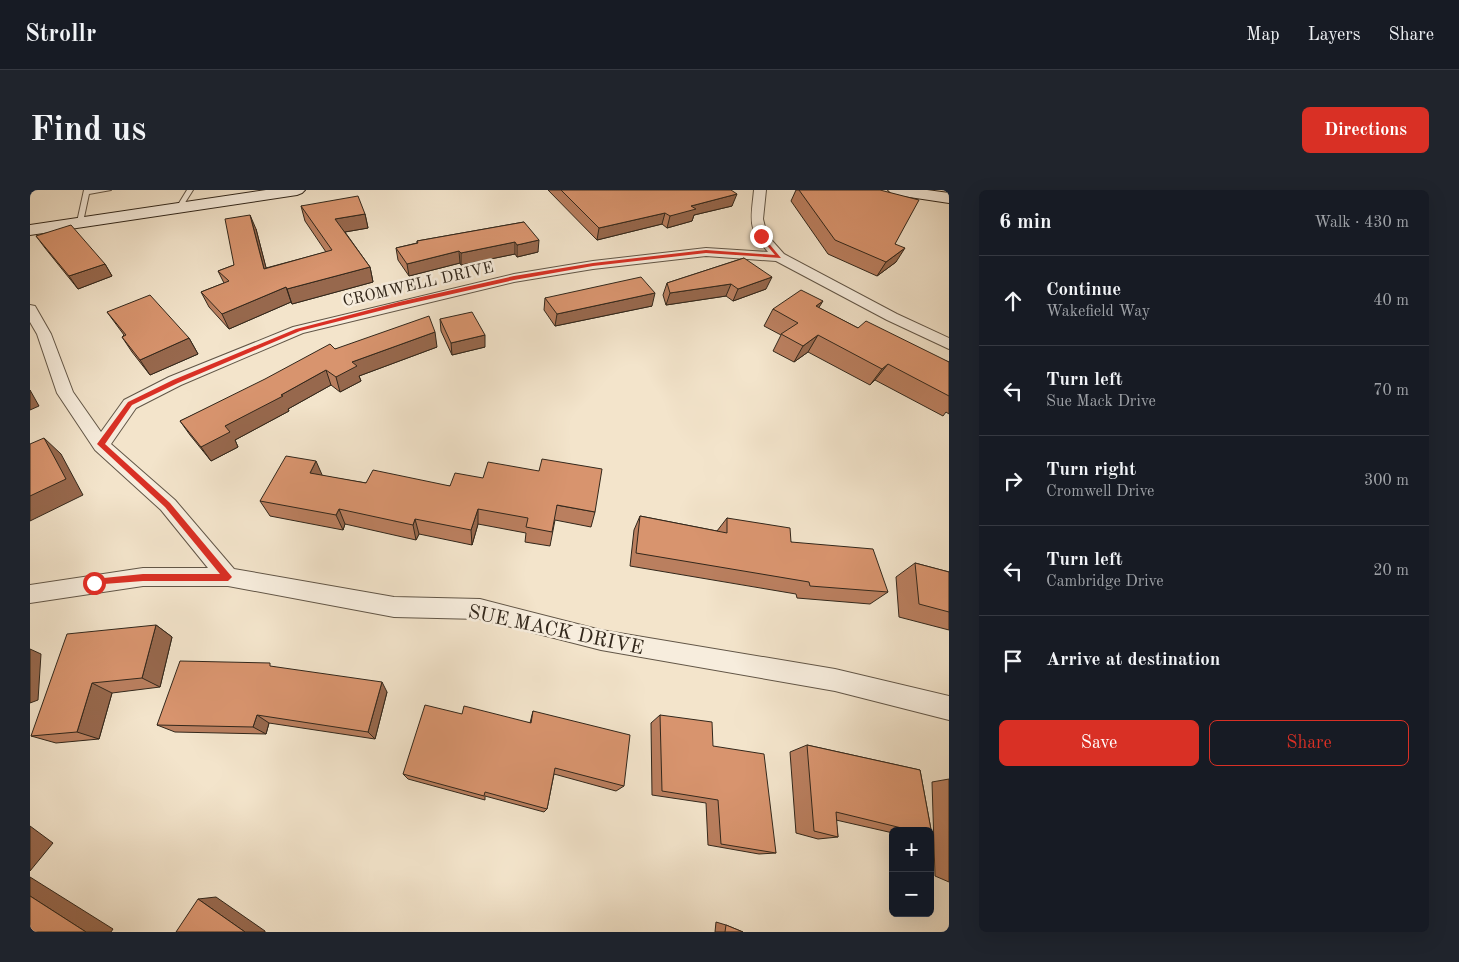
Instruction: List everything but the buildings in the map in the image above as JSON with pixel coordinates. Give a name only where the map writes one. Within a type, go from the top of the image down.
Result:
[{"type":"street","points":[[30,230],[297,190]]},
{"type":"street","points":[[760,190],[757,219],[761,236],[779,257],[892,317],[949,344]]},
{"type":"street","points":[[896,190],[949,198]]},
{"type":"street","name":"CROMWELL DRIVE","points":[[101,444],[130,404],[175,381],[298,330],[505,280],[593,265],[706,252],[779,257]]},
{"type":"street","points":[[30,309],[37,337],[65,393],[101,444],[168,505],[228,577]]},
{"type":"street","name":"SUE MACK DRIVE","points":[[30,594],[94,583],[143,578],[228,577],[394,607],[480,610],[601,640],[836,680],[949,708]]},
{"type":"lane","points":[[80,222],[87,191],[108,190]]},
{"type":"lane","points":[[179,208],[190,190]]},
{"type":"route","points":[[94,583],[143,578],[228,577],[168,505],[101,444],[130,404],[175,381],[298,330],[399,304],[514,278],[593,265],[706,252],[779,257],[761,236]]}]
